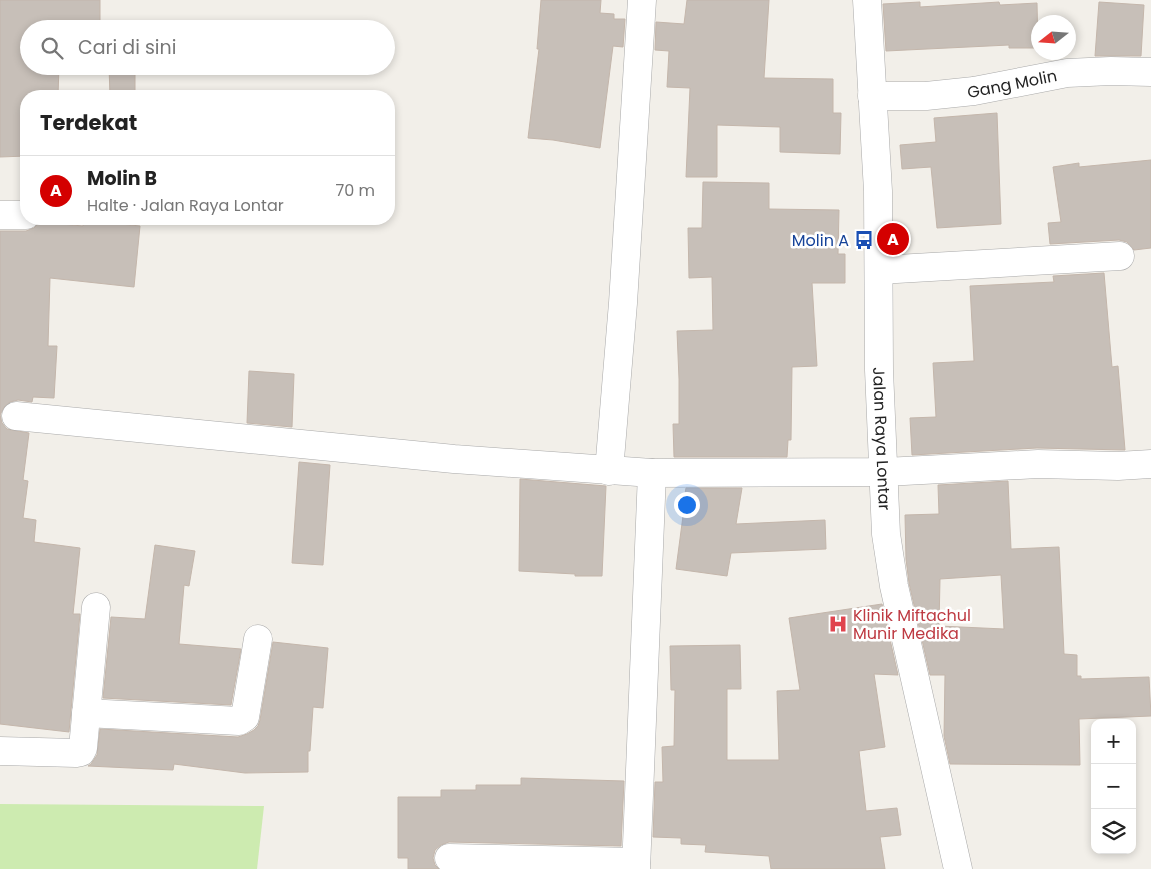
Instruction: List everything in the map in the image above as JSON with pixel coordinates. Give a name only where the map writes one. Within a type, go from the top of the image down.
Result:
[{"type":"street","points":[[609,471],[623,303],[642,0]]},
{"type":"street","name":"Jalan Raya Lontar","points":[[867,0],[878,190],[879,370],[885,472],[886,534],[894,586],[958,869]]},
{"type":"street","name":"Gang Molin","points":[[872,96],[926,96],[974,91],[1067,73],[1151,72]]},
{"type":"street","points":[[0,215],[20,215]]},
{"type":"street","points":[[879,270],[1120,256]]},
{"type":"street","points":[[16,416],[454,459],[652,473],[885,472],[1038,464],[1118,466],[1151,464]]},
{"type":"street","points":[[449,858],[636,865],[652,473]]},
{"type":"street","points":[[0,751],[76,753],[81,752],[84,748],[96,607]]},
{"type":"street","points":[[86,713],[238,721],[245,717],[258,639]]},
{"type":"green space","points":[[0,804],[264,806],[257,869],[0,869]]},
{"type":"building","points":[[0,0],[100,0],[100,20],[20,20],[20,75],[59,75],[58,90],[20,90],[20,156],[0,157]]},
{"type":"building","points":[[541,0],[601,0],[600,13],[614,14],[614,19],[625,19],[623,47],[613,46],[600,148],[528,138],[539,49],[537,49]]},
{"type":"building","points":[[687,0],[769,0],[764,78],[833,79],[833,113],[841,113],[840,154],[780,152],[780,127],[717,125],[717,177],[686,177],[690,88],[667,87],[669,51],[655,50],[656,22],[684,24]]},
{"type":"building","points":[[920,2],[920,7],[999,2],[1000,5],[1037,3],[1037,15],[1031,15],[1031,48],[1009,48],[1009,45],[886,51],[883,4]]},
{"type":"building","points":[[1099,2],[1144,5],[1141,56],[1095,56]]},
{"type":"building","points":[[109,75],[135,75],[135,90],[110,90]]},
{"type":"building","points":[[997,113],[1001,224],[937,228],[931,167],[902,169],[900,145],[936,142],[934,118]]},
{"type":"building","points":[[1151,160],[1151,248],[1134,250],[1127,242],[1119,240],[1050,244],[1048,223],[1061,222],[1053,167],[1079,163],[1079,167]]},
{"type":"building","points":[[703,182],[769,183],[769,209],[839,210],[838,254],[845,254],[845,283],[812,283],[817,366],[792,367],[791,440],[788,440],[787,457],[674,457],[673,424],[679,424],[677,331],[713,330],[712,277],[689,278],[688,228],[702,228]]},
{"type":"building","points":[[37,225],[140,226],[134,287],[50,278],[48,346],[57,346],[54,398],[33,397],[32,402],[18,400],[10,402],[4,407],[0,415],[0,231],[26,231]]},
{"type":"building","points":[[1104,273],[1112,367],[1118,366],[1125,450],[1037,448],[912,455],[910,418],[936,417],[933,363],[974,361],[970,286],[1054,282],[1053,276]]},
{"type":"building","points":[[249,371],[294,374],[292,427],[247,423]]},
{"type":"building","points":[[0,415],[2,423],[7,429],[29,433],[23,480],[28,481],[23,518],[36,520],[34,542],[80,548],[73,614],[80,614],[69,732],[0,724]]},
{"type":"building","points":[[299,462],[330,465],[323,565],[292,563]]},
{"type":"building","points":[[520,479],[606,486],[602,576],[575,576],[575,574],[519,571]]},
{"type":"building","points":[[1008,481],[1011,549],[1059,547],[1064,654],[1077,655],[1077,676],[1081,676],[1081,679],[1149,677],[1151,716],[1079,719],[1080,765],[950,764],[944,736],[945,675],[930,675],[909,583],[906,559],[905,515],[939,514],[938,485]],"holes":[[[1001,575],[1004,629],[939,626],[940,579]]]},
{"type":"building","points":[[686,488],[742,488],[736,524],[825,520],[826,549],[731,553],[727,576],[676,569],[683,516],[681,515]]},
{"type":"building","points":[[155,545],[195,551],[189,586],[184,585],[179,644],[241,649],[231,705],[103,698],[111,617],[145,619]]},
{"type":"building","points":[[882,604],[898,675],[874,674],[885,747],[859,751],[866,811],[897,808],[901,835],[880,837],[885,869],[771,869],[769,856],[705,852],[706,845],[681,844],[681,838],[653,837],[655,782],[663,782],[662,747],[674,746],[675,690],[671,690],[670,646],[740,645],[741,689],[727,689],[727,760],[779,760],[777,691],[800,690],[789,618]]},
{"type":"building","points":[[273,642],[328,648],[323,708],[313,707],[310,751],[308,751],[308,772],[245,773],[174,764],[173,770],[88,766],[97,755],[100,729],[238,737],[254,730],[260,720]]},
{"type":"building","points":[[521,778],[624,781],[621,846],[449,842],[435,850],[433,858],[435,865],[439,869],[408,869],[408,858],[398,858],[398,797],[441,797],[441,790],[476,790],[476,785],[521,785]]},
{"type":"place","name":"Molin B","points":[[893,239]]},
{"type":"place","name":"Molin A","points":[[864,240]]},
{"type":"place","name":"Klinik Miftachul Munir Medika","points":[[838,624]]}]
